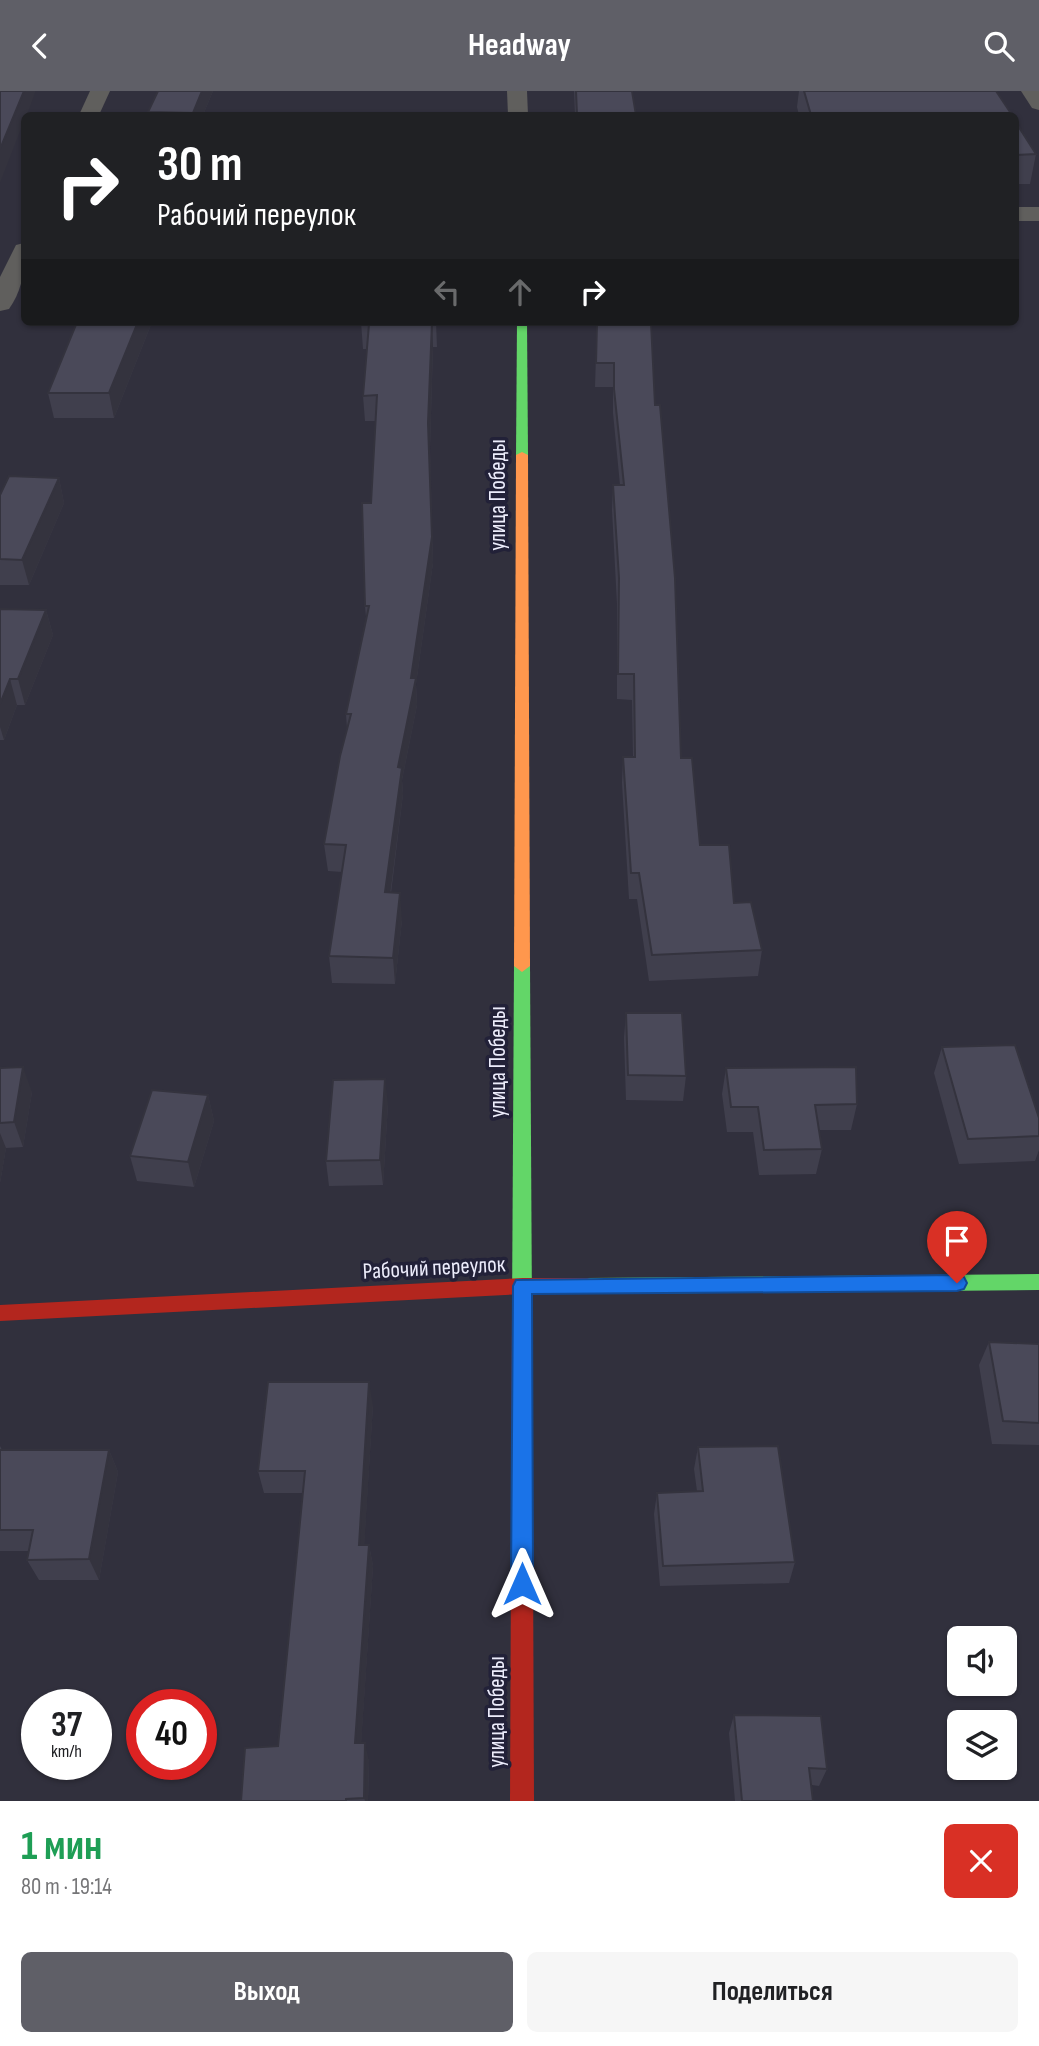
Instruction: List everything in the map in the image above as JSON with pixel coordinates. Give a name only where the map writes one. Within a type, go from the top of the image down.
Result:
[{"type":"street","points":[[90,112],[100,91]]},
{"type":"street","points":[[517,91],[517,112]]},
{"type":"street","points":[[1031,91],[1039,104]]},
{"type":"street","points":[[1019,214],[1039,214]]},
{"type":"street","points":[[0,239],[21,238]]},
{"type":"street","points":[[0,304],[21,257]]},
{"type":"street","name":"улица Победы","points":[[522,326],[522,1801]]},
{"type":"street","name":"Рабочий переулок","points":[[0,1313],[523,1286],[1039,1282]]},
{"type":"building","points":[[0,91],[24,91],[0,149]]},
{"type":"building","points":[[158,91],[202,91],[193,112],[148,112]]},
{"type":"building","points":[[576,91],[632,91],[636,112],[577,112]]},
{"type":"building","points":[[804,91],[996,91],[1010,112],[810,112]]},
{"type":"building","points":[[1019,127],[1036,154],[1019,155]]},
{"type":"building","points":[[75,326],[136,326],[109,393],[48,393]]},
{"type":"building","points":[[369,326],[432,326],[428,423],[432,537],[411,678],[416,678],[398,767],[402,768],[385,892],[400,893],[393,958],[329,956],[346,845],[324,844],[340,756],[351,714],[346,714],[369,606],[365,606],[362,503],[371,503],[377,395],[363,396]]},
{"type":"building","points":[[597,326],[651,326],[655,405],[660,405],[675,578],[681,758],[692,758],[700,845],[729,845],[734,903],[751,902],[762,950],[652,955],[639,873],[631,873],[623,757],[635,757],[634,674],[618,674],[619,578],[613,485],[624,485],[614,389],[614,363],[596,363]]},
{"type":"building","points":[[9,476],[59,478],[22,560],[0,559],[0,495]]},
{"type":"building","points":[[0,609],[46,610],[18,679],[10,679],[0,704]]},
{"type":"building","points":[[626,1013],[682,1013],[686,1076],[628,1075]]},
{"type":"building","points":[[1015,1045],[1039,1118],[1039,1136],[968,1139],[942,1047]]},
{"type":"building","points":[[23,1067],[14,1122],[0,1123],[0,1068]]},
{"type":"building","points":[[856,1067],[857,1104],[815,1105],[822,1149],[764,1150],[758,1107],[731,1107],[726,1068]]},
{"type":"building","points":[[385,1079],[380,1160],[326,1161],[333,1080]]},
{"type":"building","points":[[152,1090],[208,1095],[188,1162],[130,1156]]},
{"type":"building","points":[[989,1342],[1039,1344],[1039,1423],[1003,1421]]},
{"type":"building","points":[[268,1382],[369,1382],[359,1545],[369,1545],[355,1743],[365,1743],[364,1798],[346,1801],[241,1801],[245,1748],[278,1746],[305,1471],[258,1471]]},
{"type":"building","points":[[778,1446],[795,1562],[663,1566],[657,1493],[703,1491],[698,1447]]},
{"type":"building","points":[[0,1450],[109,1450],[89,1559],[27,1560],[33,1530],[0,1530]]},
{"type":"building","points":[[734,1715],[821,1716],[827,1769],[809,1768],[813,1801],[742,1801]]},
{"type":"traffic: fast","points":[[522,326],[522,455]]},
{"type":"traffic: fast","points":[[522,966],[522,1313]]},
{"type":"traffic: fast","points":[[587,1286],[1039,1282]]},
{"type":"traffic: slow","points":[[522,455],[522,966]]},
{"type":"traffic: jam","points":[[0,1313],[523,1286],[587,1286]]},
{"type":"traffic: jam","points":[[522,1313],[522,1801]]},
{"type":"route","points":[[522,1584],[523,1286],[957,1283]]}]
